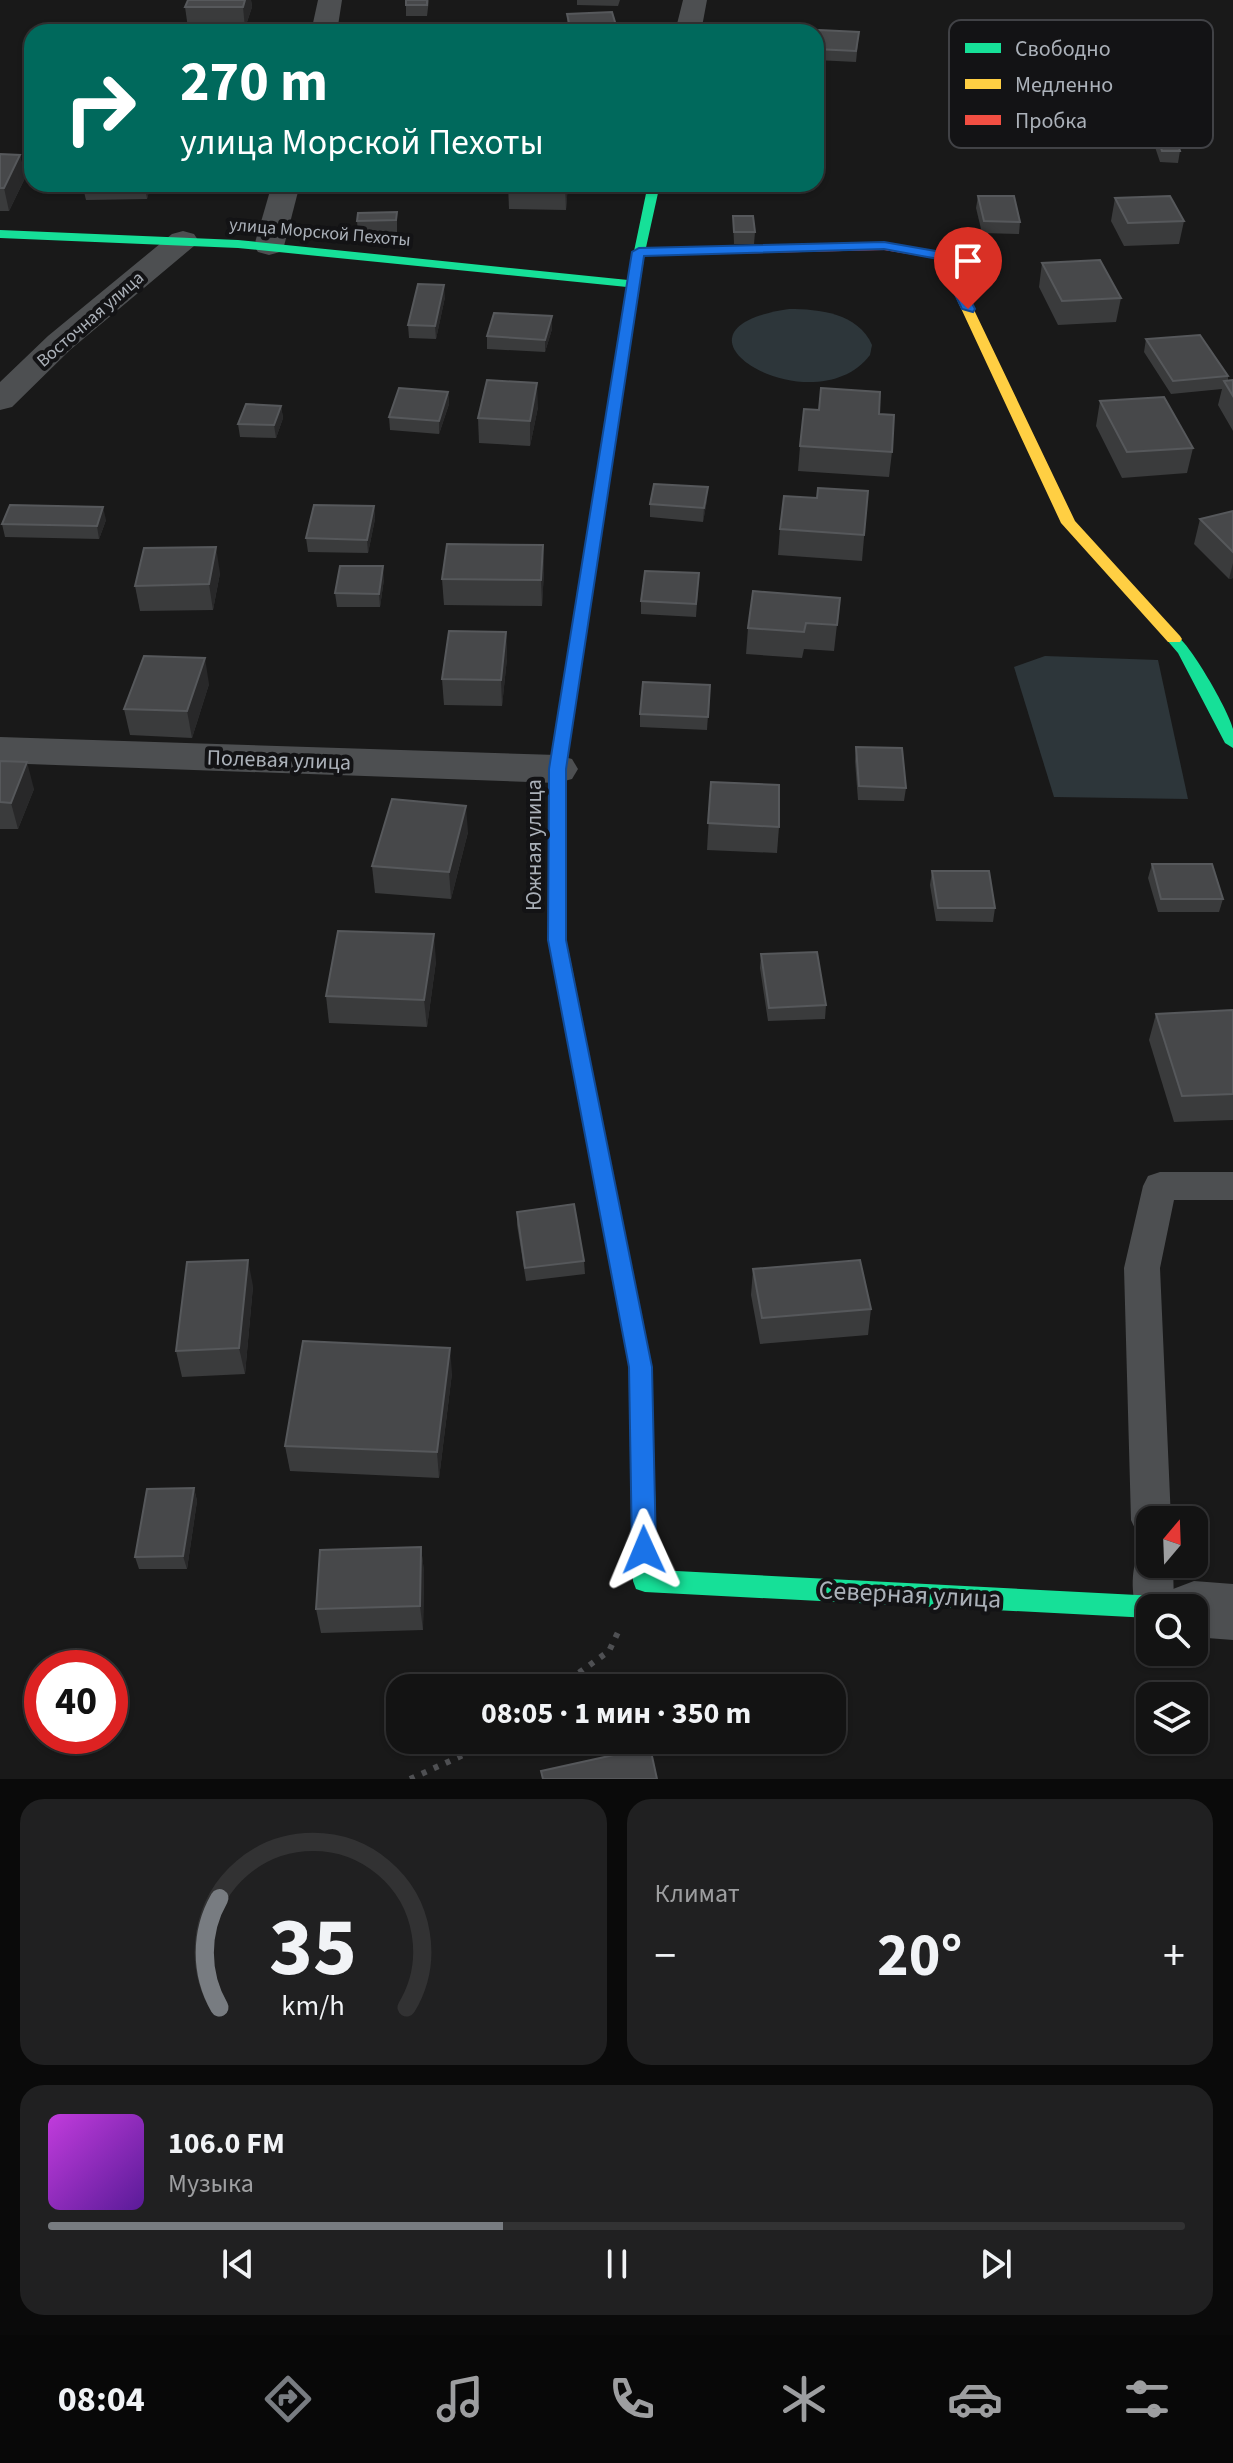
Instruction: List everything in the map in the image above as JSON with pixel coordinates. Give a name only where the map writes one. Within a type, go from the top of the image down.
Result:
[{"type":"street","points":[[326,24],[330,0]]},
{"type":"street","points":[[690,24],[695,0]]},
{"type":"street","points":[[269,246],[284,192]]},
{"type":"street","name":"Южная улица","points":[[645,1581],[641,1367],[557,940],[557,769],[639,252],[652,192]]},
{"type":"street","name":"улица Морской Пехоты","points":[[0,234],[269,246],[635,284]]},
{"type":"street","name":"Восточная улица","points":[[0,400],[59,343],[183,240]]},
{"type":"street","points":[[639,252],[884,246],[943,256],[1068,523],[1185,651],[1233,743]]},
{"type":"street","name":"Полевая улица","points":[[0,750],[557,769]]},
{"type":"street","name":"Северная улица","points":[[645,1581],[1136,1606]]},
{"type":"street","name":"Северная улица","points":[[1208,1610],[1233,1612]]},
{"type":"lane","points":[[1150,1506],[1142,1268],[1160,1186],[1233,1186]]},
{"type":"path","points":[[577,1674],[609,1651],[645,1581]]},
{"type":"path","points":[[410,1779],[466,1754]]},
{"type":"shaded area","points":[[789,309],[825,312],[847,320],[866,334],[872,345],[870,355],[844,375],[813,382],[782,379],[754,368],[736,352],[733,335],[749,320]]},
{"type":"shaded area","points":[[1045,656],[1158,660],[1188,799],[1054,797],[1014,667]]},
{"type":"building","points":[[188,0],[245,0],[243,7],[185,7]]},
{"type":"building","points":[[406,0],[427,0],[427,5],[406,5]]},
{"type":"building","points":[[612,12],[616,24],[569,24],[567,14]]},
{"type":"building","points":[[824,30],[859,32],[856,51],[824,49]]},
{"type":"building","points":[[1161,148],[1179,148],[1180,151],[1162,151]]},
{"type":"building","points":[[0,154],[20,155],[4,188],[0,188]]},
{"type":"building","points":[[978,196],[1014,196],[1020,222],[984,221]]},
{"type":"building","points":[[1170,196],[1184,221],[1128,223],[1115,198]]},
{"type":"building","points":[[397,212],[396,220],[357,221],[358,213]]},
{"type":"building","points":[[733,216],[753,216],[755,232],[734,232]]},
{"type":"building","points":[[1100,260],[1121,298],[1062,301],[1042,263]]},
{"type":"building","points":[[418,284],[444,285],[435,326],[408,325]]},
{"type":"building","points":[[494,313],[552,316],[545,340],[487,336]]},
{"type":"building","points":[[1200,335],[1228,376],[1173,381],[1146,339]]},
{"type":"building","points":[[487,380],[537,383],[530,421],[478,418]]},
{"type":"building","points":[[1233,380],[1233,396],[1224,381]]},
{"type":"building","points":[[399,388],[448,392],[439,421],[389,417]]},
{"type":"building","points":[[821,388],[880,392],[879,414],[894,415],[892,452],[800,446],[804,409],[819,410]]},
{"type":"building","points":[[1164,397],[1193,448],[1127,452],[1100,401]]},
{"type":"building","points":[[246,404],[281,406],[274,425],[238,424]]},
{"type":"building","points":[[654,484],[708,487],[704,508],[650,504]]},
{"type":"building","points":[[818,488],[868,491],[864,535],[780,529],[784,496],[817,498]]},
{"type":"building","points":[[10,505],[103,507],[97,526],[2,524]]},
{"type":"building","points":[[314,505],[374,506],[367,540],[306,538]]},
{"type":"building","points":[[1233,511],[1233,552],[1200,519]]},
{"type":"building","points":[[447,544],[543,545],[541,580],[442,579]]},
{"type":"building","points":[[216,547],[209,584],[135,586],[144,548]]},
{"type":"building","points":[[340,566],[383,566],[379,594],[335,593]]},
{"type":"building","points":[[645,571],[699,573],[696,604],[641,601]]},
{"type":"building","points":[[753,591],[840,598],[837,625],[806,623],[804,632],[748,628]]},
{"type":"building","points":[[449,631],[506,632],[501,680],[442,679]]},
{"type":"building","points":[[144,656],[205,658],[187,711],[124,709]]},
{"type":"building","points":[[643,682],[710,685],[708,717],[640,714]]},
{"type":"building","points":[[856,747],[902,748],[906,788],[859,786]]},
{"type":"building","points":[[0,761],[27,762],[11,803],[0,802]]},
{"type":"building","points":[[711,782],[779,785],[779,827],[708,823]]},
{"type":"building","points":[[392,799],[466,806],[449,872],[372,866]]},
{"type":"building","points":[[1152,864],[1212,864],[1223,899],[1161,899]]},
{"type":"building","points":[[932,871],[989,871],[995,908],[938,908]]},
{"type":"building","points":[[338,931],[434,934],[424,1000],[326,996]]},
{"type":"building","points":[[817,952],[826,1005],[769,1008],[761,954]]},
{"type":"building","points":[[1233,1010],[1233,1094],[1182,1096],[1156,1014]]},
{"type":"building","points":[[574,1204],[584,1261],[525,1268],[517,1212]]},
{"type":"building","points":[[248,1260],[239,1348],[176,1351],[187,1262]]},
{"type":"building","points":[[860,1260],[871,1309],[762,1318],[753,1269]]},
{"type":"building","points":[[303,1341],[450,1348],[437,1452],[285,1446]]},
{"type":"building","points":[[194,1488],[183,1556],[135,1557],[147,1489]]},
{"type":"building","points":[[421,1547],[420,1606],[316,1609],[320,1550]]},
{"type":"building","points":[[618,1754],[652,1754],[657,1779],[543,1779],[541,1771]]},
{"type":"traffic: fast","points":[[560,953],[557,940],[557,769],[639,252],[652,192]]},
{"type":"traffic: fast","points":[[0,234],[238,244],[635,284]]},
{"type":"traffic: fast","points":[[1174,639],[1185,651],[1233,743]]},
{"type":"traffic: fast","points":[[641,1371],[645,1581],[1136,1606]]},
{"type":"traffic: slow","points":[[958,289],[1068,523],[1174,639]]},
{"type":"traffic: slow","points":[[560,953],[641,1371]]},
{"type":"traffic: jam","points":[[639,252],[884,246],[943,256],[958,289]]},
{"type":"route","points":[[644,1550],[641,1367],[557,940],[557,769],[639,252],[884,246],[943,256],[968,309]]}]
